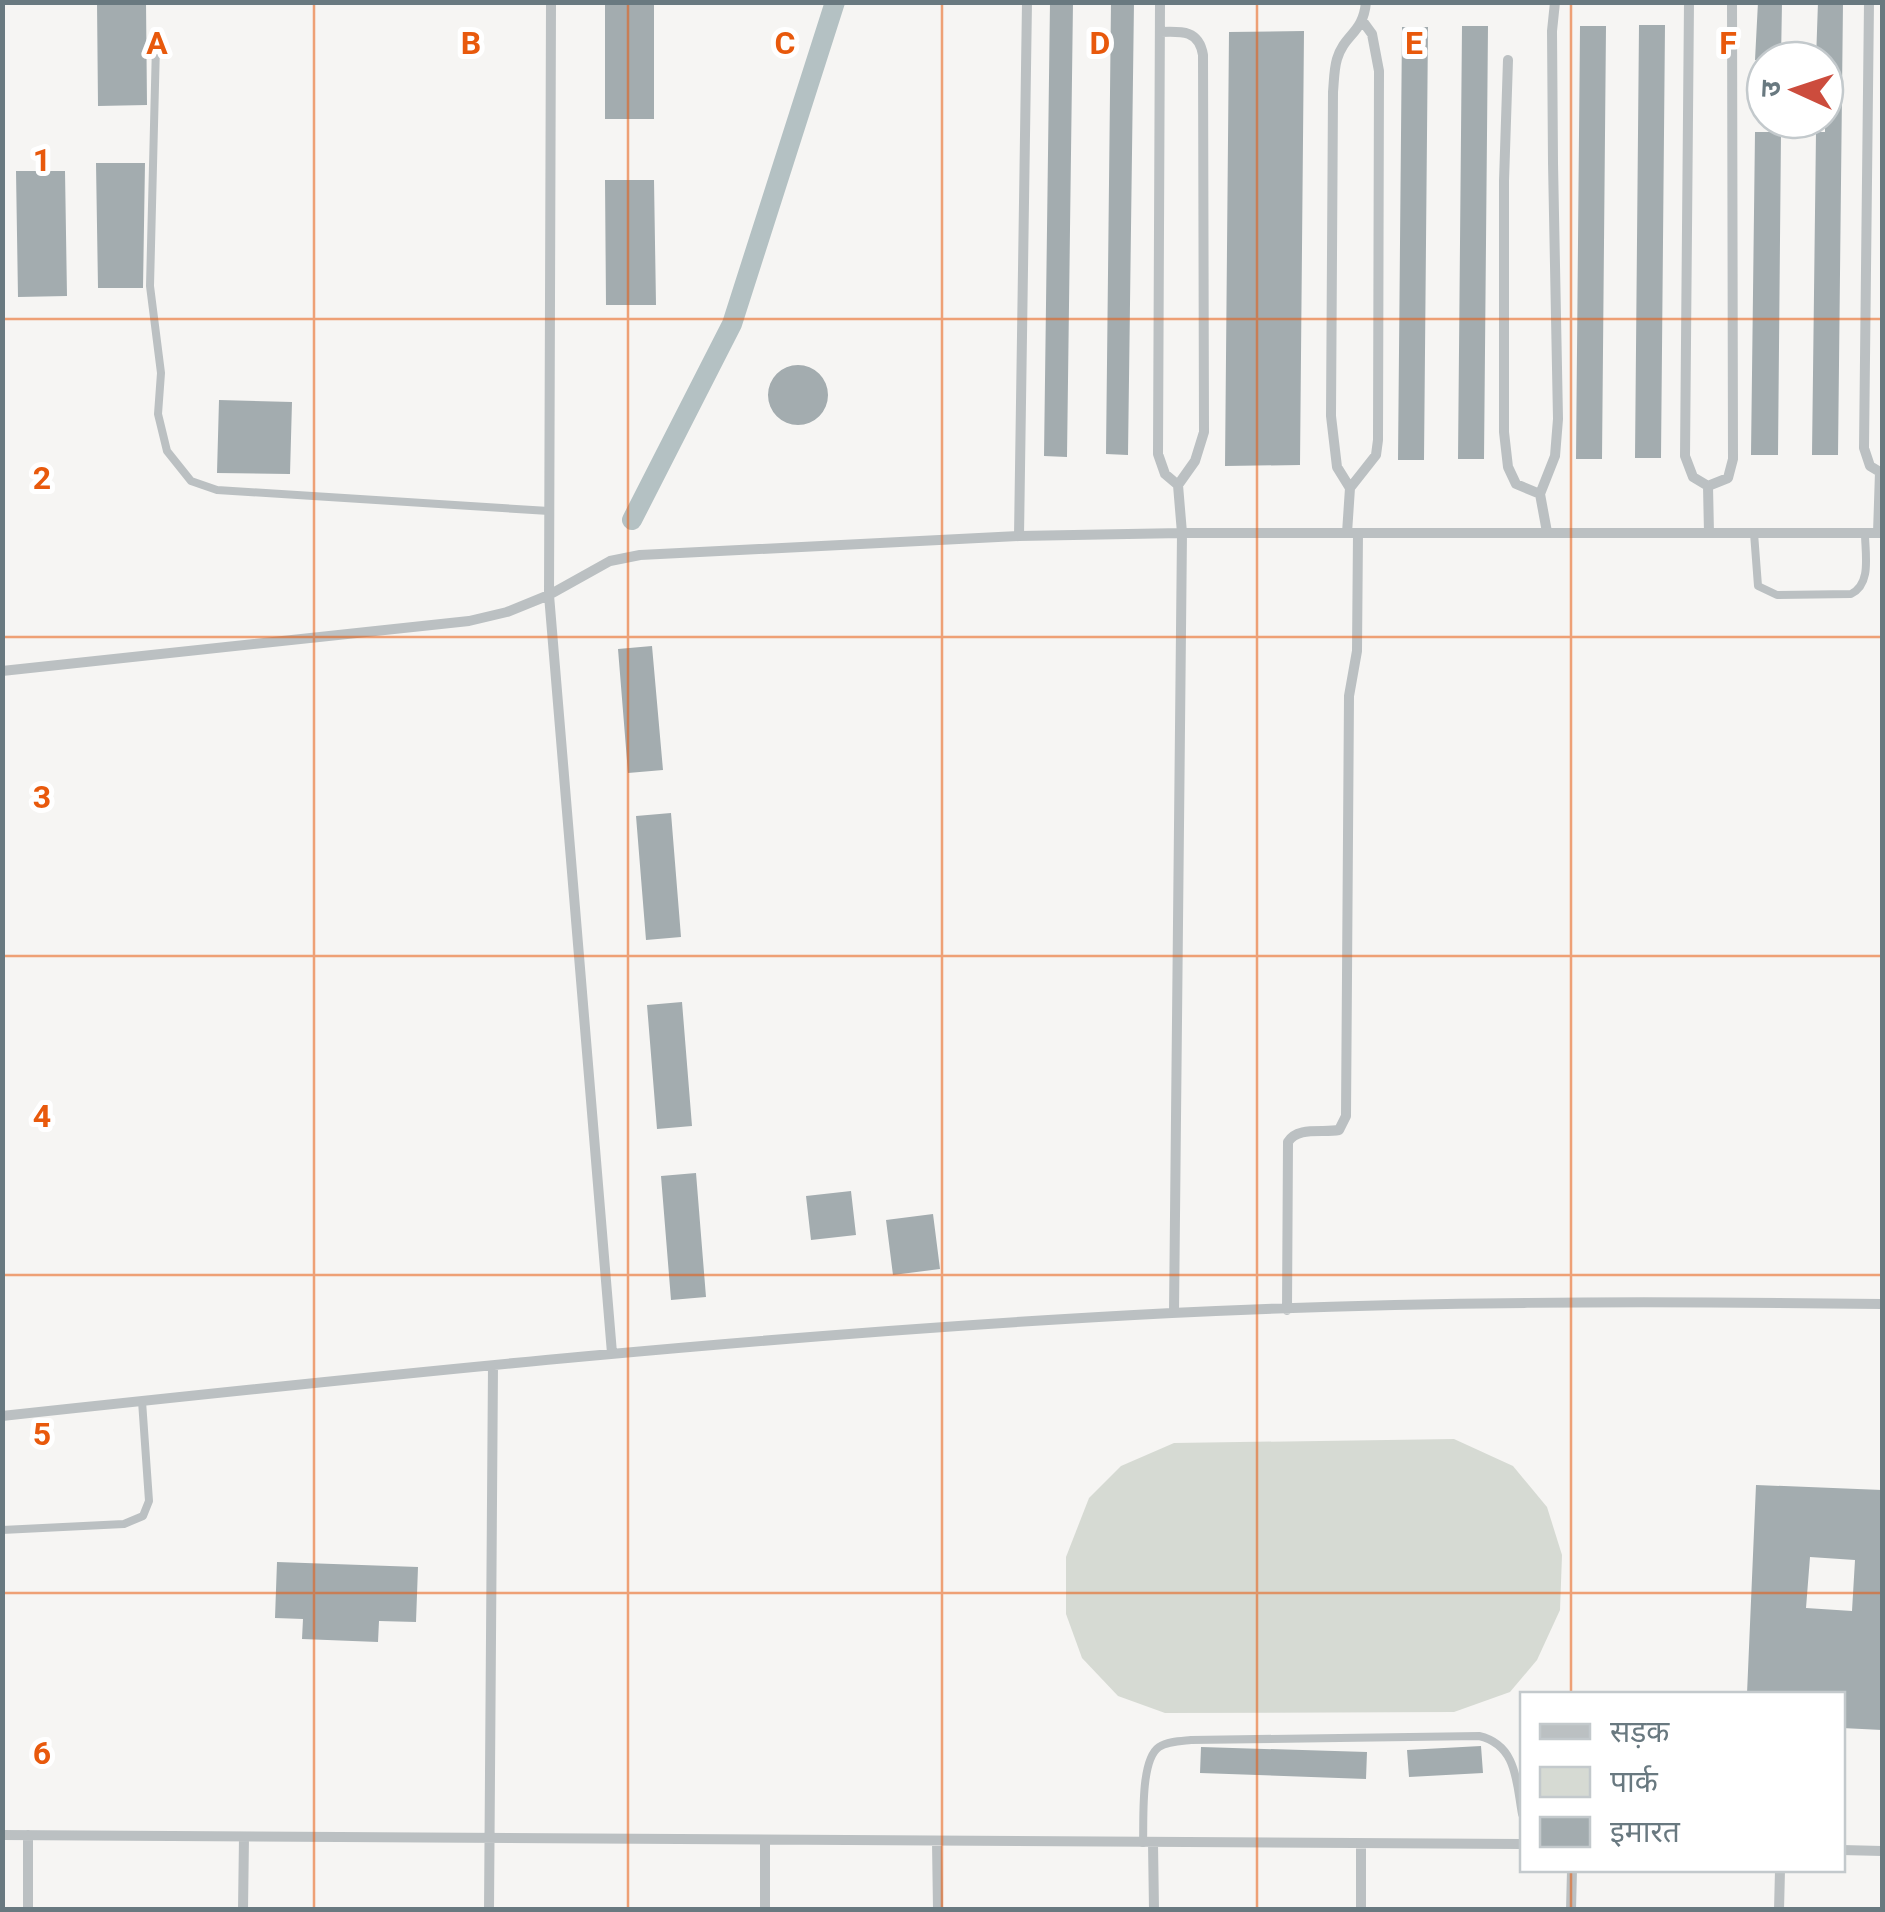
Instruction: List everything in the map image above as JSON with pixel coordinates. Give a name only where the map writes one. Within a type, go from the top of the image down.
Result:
[{"type":"street","points":[[551,2],[549,595],[612,1353]]},
{"type":"street","points":[[1019,536],[1026,2]]},
{"type":"street","points":[[1160,2],[1158,454],[1165,474],[1178,485]]},
{"type":"street","points":[[1287,1310],[1288,1142],[1299,1133],[1339,1130],[1346,1116],[1349,696],[1358,636],[1350,488],[1337,468],[1331,416],[1332,92],[1338,58],[1346,42],[1364,23],[1366,2]]},
{"type":"street","points":[[1548,532],[1540,494],[1555,456],[1558,419],[1552,31],[1555,2]]},
{"type":"street","points":[[1689,2],[1685,456],[1693,477],[1708,486]]},
{"type":"street","points":[[1708,486],[1728,478],[1734,458],[1732,2]]},
{"type":"street","points":[[2,671],[469,621],[549,595],[610,561],[640,555],[1182,532],[1875,533],[1881,472],[1866,459],[1864,448],[1869,2]]},
{"type":"street","points":[[1350,488],[1376,455],[1378,440],[1378,71],[1372,34],[1364,23]]},
{"type":"street","points":[[1160,32],[1194,35],[1201,42],[1203,55],[1204,432],[1195,461],[1178,485],[1182,532],[1174,1313]]},
{"type":"street","points":[[1508,60],[1504,432],[1508,466],[1516,484],[1540,494]]},
{"type":"street","points":[[1708,486],[1708,532]]},
{"type":"street","points":[[2,1416],[612,1353],[1174,1313],[1641,1301],[1882,1304]]},
{"type":"street","points":[[489,1910],[494,1366]]},
{"type":"street","points":[[2,1835],[1520,1844]]},
{"type":"street","points":[[28,1835],[28,1910]]},
{"type":"street","points":[[243,1910],[244,1837]]},
{"type":"street","points":[[764,1910],[765,1841]]},
{"type":"street","points":[[937,1842],[938,1910]]},
{"type":"street","points":[[1148,1842],[1154,1910]]},
{"type":"street","points":[[1361,1844],[1361,1910]]},
{"type":"street","points":[[1845,1850],[1882,1852]]},
{"type":"street","points":[[1571,1910],[1572,1872]]},
{"type":"street","points":[[1779,1910],[1780,1872]]},
{"type":"lane","points":[[156,45],[150,286],[161,373],[158,414],[168,451],[192,481],[218,490],[549,511]]},
{"type":"lane","points":[[1754,533],[1758,586],[1777,596],[1850,594],[1860,589],[1875,533]]},
{"type":"lane","points":[[2,1530],[124,1524],[143,1516],[149,1501],[142,1401]]},
{"type":"lane","points":[[1148,1842],[1145,1784],[1153,1752],[1161,1746],[1191,1740],[1479,1736],[1502,1744],[1520,1806]]},
{"type":"green space","points":[[1454,1439],[1513,1466],[1547,1507],[1562,1555],[1560,1610],[1537,1660],[1510,1692],[1454,1712],[1165,1713],[1118,1696],[1082,1658],[1066,1614],[1066,1557],[1089,1498],[1121,1466],[1174,1443]]},
{"type":"building","points":[[97,2],[146,2],[147,105],[98,106]]},
{"type":"building","points":[[605,2],[654,2],[654,119],[605,119]]},
{"type":"building","points":[[1050,2],[1073,2],[1067,457],[1044,456]]},
{"type":"building","points":[[1111,2],[1134,2],[1128,455],[1106,454]]},
{"type":"building","points":[[1758,2],[1782,2],[1781,40],[1756,40]]},
{"type":"building","points":[[1818,2],[1843,2],[1843,40],[1817,40]]},
{"type":"building","points":[[1639,25],[1665,25],[1661,458],[1635,458]]},
{"type":"building","points":[[1462,26],[1488,26],[1484,459],[1458,459]]},
{"type":"building","points":[[1580,26],[1606,26],[1602,459],[1576,459]]},
{"type":"building","points":[[1402,27],[1428,27],[1424,460],[1398,460]]},
{"type":"building","points":[[1304,31],[1300,465],[1225,466],[1229,32]]},
{"type":"building","points":[[1755,140],[1781,140],[1778,455],[1751,455]]},
{"type":"building","points":[[1816,140],[1841,140],[1838,455],[1812,455]]},
{"type":"building","points":[[96,163],[145,163],[143,288],[98,288]]},
{"type":"building","points":[[16,171],[65,171],[67,296],[18,297]]},
{"type":"building","points":[[605,180],[654,180],[656,305],[606,305]]},
{"type":"building","points":[[798,365],[819,374],[828,395],[819,416],[798,425],[777,416],[768,395],[777,374]]},
{"type":"building","points":[[219,400],[292,402],[290,474],[217,473]]},
{"type":"building","points":[[652,646],[663,770],[628,773],[618,649]]},
{"type":"building","points":[[671,813],[681,937],[646,940],[636,816]]},
{"type":"building","points":[[682,1002],[692,1126],[657,1129],[647,1005]]},
{"type":"building","points":[[696,1173],[706,1297],[671,1300],[661,1176]]},
{"type":"building","points":[[851,1191],[856,1235],[811,1240],[806,1196]]},
{"type":"building","points":[[933,1214],[940,1269],[893,1275],[886,1220]]},
{"type":"building","points":[[1756,1485],[1882,1490],[1882,1730],[1845,1728],[1845,1692],[1747,1692]],"holes":[[[1810,1557],[1855,1560],[1852,1611],[1806,1608]]]},
{"type":"building","points":[[277,1562],[418,1567],[416,1622],[379,1621],[378,1642],[302,1639],[303,1619],[275,1618]]},
{"type":"building","points":[[1481,1746],[1483,1773],[1409,1777],[1407,1750]]},
{"type":"building","points":[[1201,1747],[1367,1752],[1366,1779],[1200,1773]]},
{"type":"waterway","points":[[632,520],[732,324],[835,2]]}]
